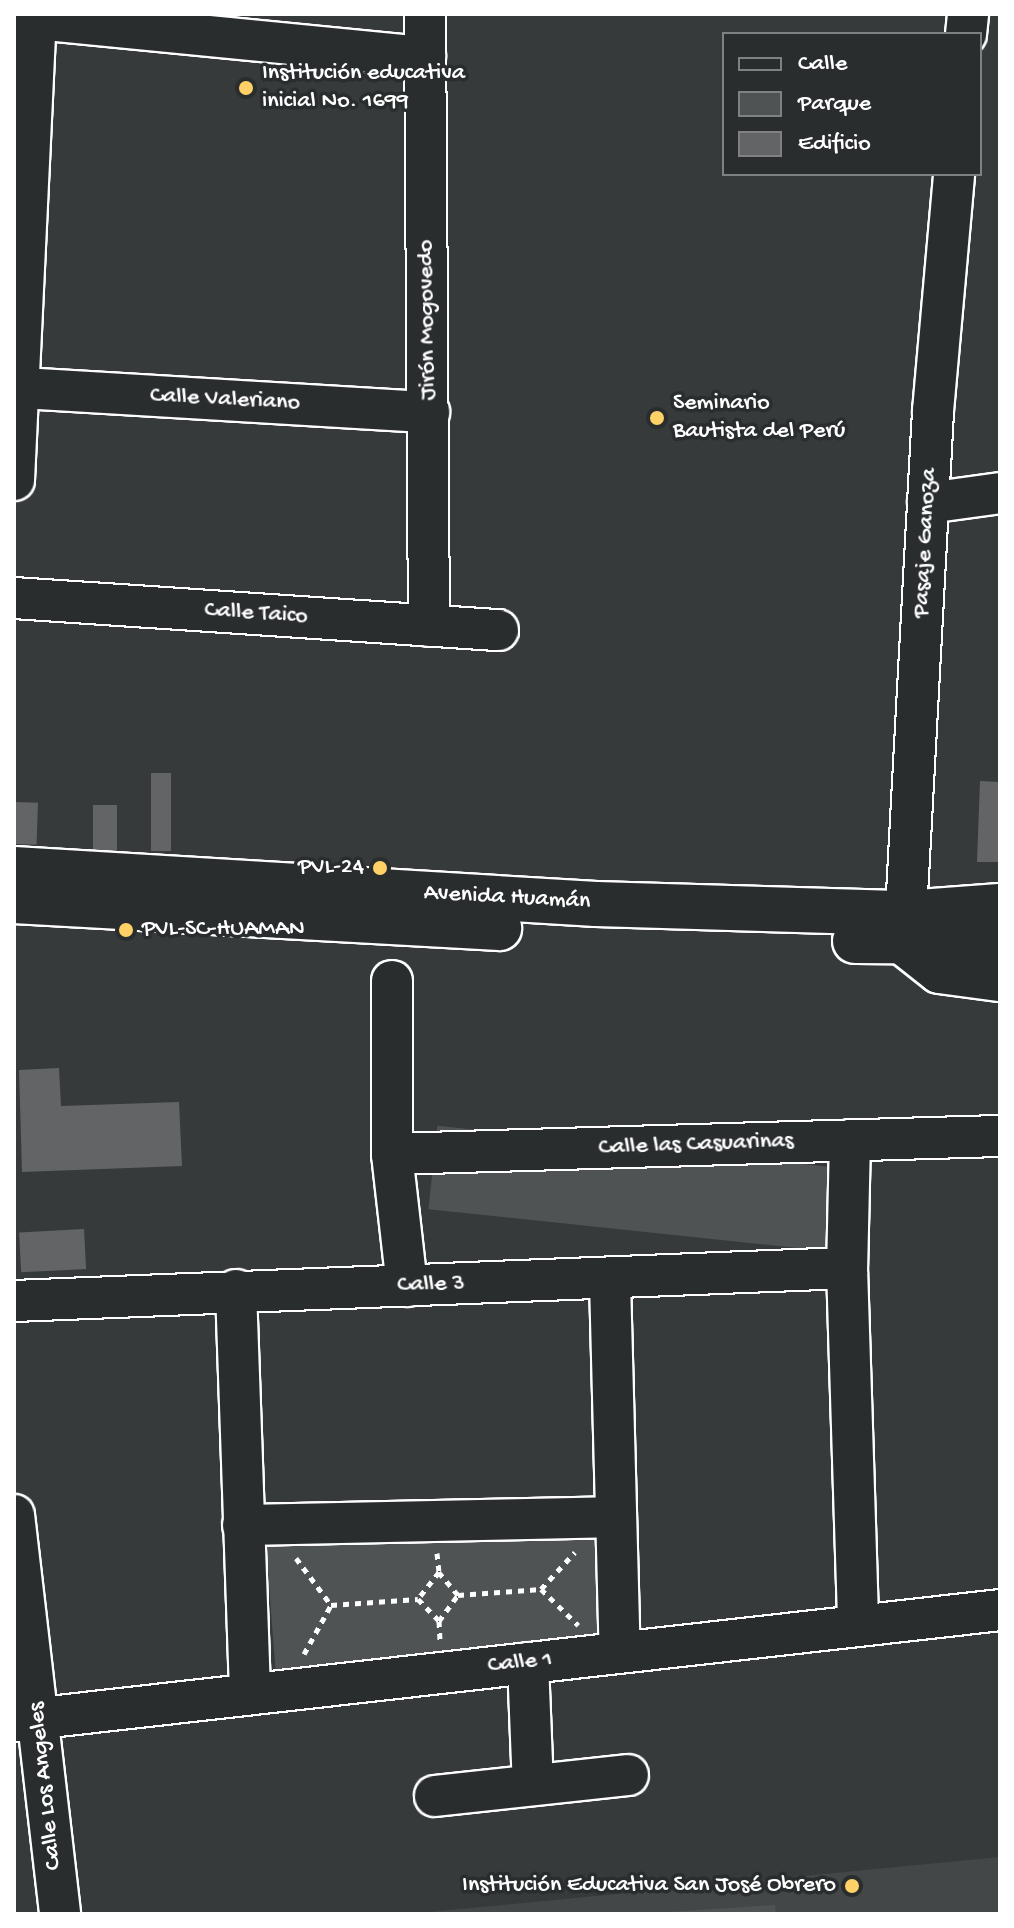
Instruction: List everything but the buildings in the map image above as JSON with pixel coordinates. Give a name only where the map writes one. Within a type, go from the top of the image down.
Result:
[{"type":"main road","name":"Avenida Huamán","points":[[14,869],[596,904],[903,928],[1000,942]]},
{"type":"main road","name":"Avenida Huamán","points":[[14,901],[347,922],[903,928],[1000,906]]},
{"type":"street","name":"Jirón Mogovedo","points":[[425,14],[429,626]]},
{"type":"street","points":[[14,480],[19,252],[36,16],[173,23],[425,57]]},
{"type":"street","name":"Pasaje Ganoza","points":[[903,928],[928,503],[954,176]]},
{"type":"street","name":"Calle Valeriano","points":[[18,397],[429,412]]},
{"type":"street","points":[[928,503],[1000,493]]},
{"type":"street","name":"Calle Taico","points":[[14,598],[498,630]]},
{"type":"street","points":[[903,928],[939,973],[1000,981]]},
{"type":"street","points":[[392,981],[392,1154],[407,1286]]},
{"type":"street","name":"Calle las Casuarinas","points":[[392,1154],[1000,1136]]},
{"type":"street","points":[[850,1140],[847,1268],[858,1623]]},
{"type":"street","name":"Calle 3","points":[[14,1301],[236,1290],[610,1281],[847,1268]]},
{"type":"street","points":[[610,1281],[613,1517],[620,1652]]},
{"type":"street","points":[[236,1290],[250,1693]]},
{"type":"street","name":"Calle Los Angeles","points":[[14,1515],[27,1719],[60,1914]]},
{"type":"street","points":[[243,1525],[613,1517]]},
{"type":"street","name":"Calle 1","points":[[27,1719],[858,1623],[1000,1610]]},
{"type":"street","points":[[528,1663],[533,1785]]},
{"type":"street","points":[[435,1796],[628,1775]]},
{"type":"path","points":[[288,1547],[331,1605]]},
{"type":"path","points":[[418,1599],[439,1621],[458,1595],[541,1589],[580,1547]]},
{"type":"path","points":[[331,1605],[418,1599],[439,1572],[458,1595]]},
{"type":"path","points":[[541,1589],[580,1627]]},
{"type":"path","points":[[302,1657],[331,1605]]},
{"type":"shaded area","name":"Institución Educativa San José Obrero","points":[[1000,1857],[1000,1914],[409,1914]]},
{"type":"green space","points":[[437,1126],[840,1168],[831,1252],[428,1209]]},
{"type":"green space","points":[[603,1534],[608,1640],[276,1676],[266,1545]]},
{"type":"green space","points":[[775,1905],[776,1914],[639,1914]]},
{"type":"place","name":"Institución educativa inicial No. 1699","points":[[246,88]]},
{"type":"place","name":"Seminario Bautista del Perú","points":[[657,418]]},
{"type":"place","name":"PVL-24","points":[[380,868]]},
{"type":"place","name":"PVL-SC-HUAMAN","points":[[126,930]]},
{"type":"place","name":"Institución Educativa San José Obrero","points":[[852,1886]]}]
